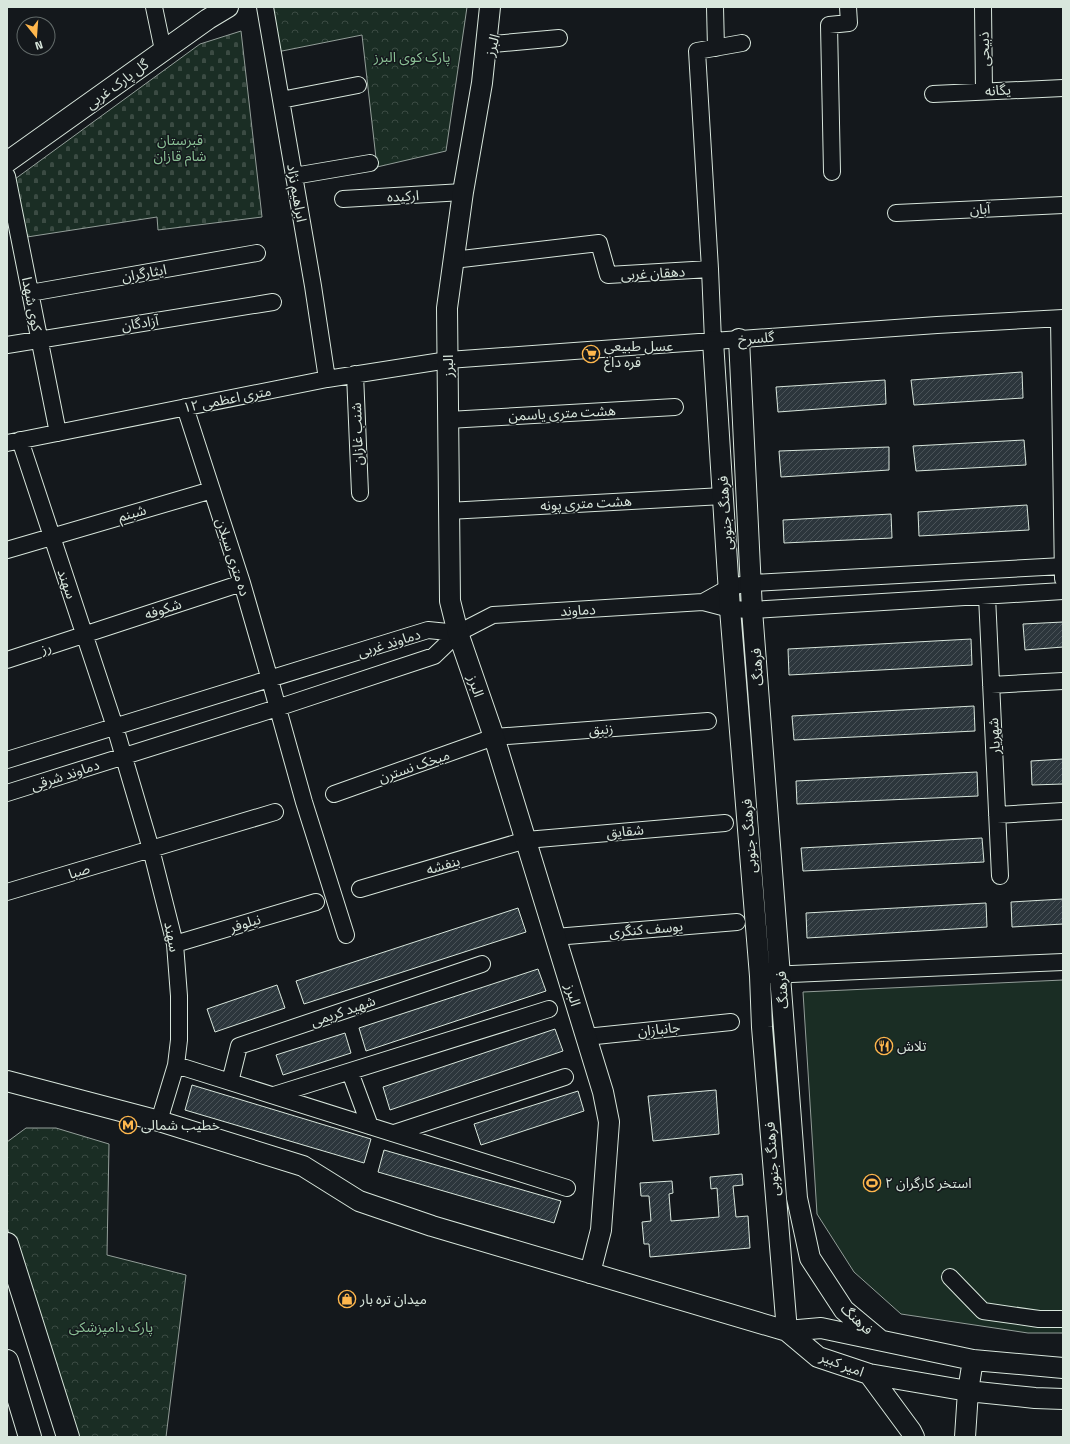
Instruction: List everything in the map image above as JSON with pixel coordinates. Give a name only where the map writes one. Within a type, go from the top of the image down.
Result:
[{"type":"highway","points":[[7,1244],[68,1437]]},
{"type":"highway","points":[[7,1283],[54,1437]]},
{"type":"highway","points":[[7,1361],[30,1437]]},
{"type":"highway","points":[[7,1387],[22,1437]]},
{"type":"main road","name":"گل پارک غربی","points":[[7,162],[208,19],[228,7]]},
{"type":"main road","name":"البرز","points":[[490,7],[482,84],[463,192],[447,308],[450,601],[458,633],[494,738],[526,840],[603,1092],[610,1122],[601,1230],[590,1273]]},
{"type":"main road","name":"البرز","points":[[482,84],[503,7]]},
{"type":"main road","name":"فرهنگ","points":[[739,340],[752,610],[797,1198],[810,1258],[844,1310],[881,1341]]},
{"type":"main road","name":"فرهنگ جنوبی","points":[[713,341],[730,587],[730,609],[787,1331]]},
{"type":"main road","points":[[7,1081],[159,1120],[303,1166],[359,1201],[432,1226],[787,1331]]},
{"type":"main road","name":"امیر کبیر","points":[[787,1331],[820,1328],[973,1360],[1063,1368]]},
{"type":"main road","name":"امیر کبیر","points":[[787,1331],[818,1357],[869,1374],[968,1391],[1035,1398],[1063,1398]]},
{"type":"main road","points":[[965,1437],[968,1391],[973,1360]]},
{"type":"main road","points":[[869,1374],[914,1437]]},
{"type":"street","points":[[154,7],[164,50]]},
{"type":"street","name":"ابراهیم نژاد","points":[[265,7],[313,286],[327,379]]},
{"type":"street","points":[[715,7],[716,48]]},
{"type":"street","points":[[832,172],[829,26],[849,23],[848,7]]},
{"type":"street","name":"ذبیحی","points":[[983,7],[984,91]]},
{"type":"street","points":[[492,44],[559,38]]},
{"type":"street","points":[[713,341],[697,51],[742,43]]},
{"type":"street","points":[[281,100],[358,85]]},
{"type":"street","name":"یگانه","points":[[933,94],[1063,88]]},
{"type":"street","points":[[294,176],[370,163]]},
{"type":"street","name":"کوی شهدا","points":[[7,176],[58,433]]},
{"type":"street","name":"ارکیده","points":[[343,199],[463,192]]},
{"type":"street","name":"آبان","points":[[896,213],[1063,205]]},
{"type":"street","name":"دهقان غربی","points":[[454,260],[600,243],[608,275],[710,270]]},
{"type":"street","name":"ایثارگران","points":[[30,293],[257,253]]},
{"type":"street","name":"آزادگان","points":[[7,345],[273,302]]},
{"type":"street","points":[[703,602],[730,587],[751,584],[1063,570],[1061,318]]},
{"type":"street","name":"گلسرخ","points":[[448,360],[937,325],[1061,318]]},
{"type":"street","name":"۱۲ متری اعظمی","points":[[14,442],[327,379],[448,360]]},
{"type":"street","name":"شنب غازان","points":[[355,374],[360,493]]},
{"type":"street","name":"ده متری سبلان","points":[[185,407],[242,583],[304,802],[346,935]]},
{"type":"street","name":"هشت متری یاسمن","points":[[448,420],[675,407]]},
{"type":"street","name":"سهند","points":[[14,442],[51,537],[115,727],[151,849],[175,944],[179,996],[179,1040],[176,1065],[159,1120]]},
{"type":"street","name":"شبنم","points":[[51,537],[212,490]]},
{"type":"street","name":"هشت متری پونه","points":[[448,511],[723,496]]},
{"type":"street","points":[[7,550],[51,537]]},
{"type":"street","name":"شکوفه","points":[[84,635],[242,583]]},
{"type":"street","points":[[703,602],[730,609],[752,610],[1063,591]]},
{"type":"street","name":"شهریار","points":[[987,596],[1000,876]]},
{"type":"street","name":"دماوند","points":[[458,633],[494,615],[703,602]]},
{"type":"street","name":"دماوند غربی","points":[[115,727],[428,630],[458,633]]},
{"type":"street","name":"دماوند غربی","points":[[123,756],[277,708],[434,656],[458,633]]},
{"type":"street","name":"رز","points":[[7,660],[84,635]]},
{"type":"street","points":[[991,685],[1063,681]]},
{"type":"street","name":"زنبق","points":[[494,738],[708,721]]},
{"type":"street","points":[[7,760],[115,727]]},
{"type":"street","name":"میخک نسترن","points":[[334,794],[494,738]]},
{"type":"street","name":"دماوند شرقی","points":[[7,793],[123,756]]},
{"type":"street","points":[[997,815],[1063,811]]},
{"type":"street","points":[[151,849],[276,812]]},
{"type":"street","name":"شقایق","points":[[526,840],[725,823]]},
{"type":"street","name":"بنفشه","points":[[360,889],[526,840]]},
{"type":"street","name":"صبا","points":[[7,892],[151,849]]},
{"type":"street","name":"نیلوفر","points":[[175,944],[316,902]]},
{"type":"street","name":"یوسف کنگری","points":[[555,937],[737,922]]},
{"type":"street","points":[[760,976],[1063,962]]},
{"type":"street","name":"شهید کریمی","points":[[230,1082],[239,1046],[482,964]]},
{"type":"street","points":[[274,1096],[549,1009]]},
{"type":"street","name":"جانبازان","points":[[586,1037],[731,1022]]},
{"type":"street","points":[[176,1065],[567,1188]]},
{"type":"street","points":[[350,1072],[370,1126]]},
{"type":"street","points":[[394,1133],[566,1077]]},
{"type":"street","points":[[950,1278],[983,1312],[1039,1319],[1063,1319]]},
{"type":"green space","name":"پارک کوی البرز","points":[[266,7],[467,7],[446,151],[377,167],[362,35],[277,52]]},
{"type":"green space","name":"قبرستان شام قازان","points":[[241,31],[262,217],[158,230],[157,217],[27,237],[15,179],[200,44]]},
{"type":"green space","points":[[1063,980],[1063,1333],[1028,1333],[901,1314],[854,1272],[817,1214],[803,992]]},
{"type":"green space","name":"پارک دامپزشکی","points":[[26,1128],[56,1128],[109,1144],[107,1255],[186,1275],[166,1437],[77,1437],[48,1357],[7,1227],[7,1142]]},
{"type":"building","points":[[1022,372],[1023,398],[914,405],[911,380]]},
{"type":"building","points":[[885,380],[886,404],[778,412],[776,387]]},
{"type":"building","points":[[1024,440],[1026,465],[916,471],[913,446]]},
{"type":"building","points":[[889,447],[889,470],[781,477],[779,451]]},
{"type":"building","points":[[1027,505],[1029,530],[919,536],[918,512]]},
{"type":"building","points":[[891,514],[892,538],[784,543],[783,520]]},
{"type":"building","points":[[1063,622],[1063,647],[1025,650],[1023,624]]},
{"type":"building","points":[[971,639],[972,665],[789,675],[788,649]]},
{"type":"building","points":[[974,706],[975,731],[794,740],[792,716]]},
{"type":"building","points":[[1063,759],[1063,784],[1032,785],[1031,761]]},
{"type":"building","points":[[977,772],[978,796],[797,804],[796,781]]},
{"type":"building","points":[[982,838],[984,862],[803,871],[801,848]]},
{"type":"building","points":[[1063,899],[1063,924],[1012,927],[1011,902]]},
{"type":"building","points":[[986,903],[987,927],[807,938],[806,913]]},
{"type":"building","points":[[518,908],[526,932],[304,1004],[296,981]]},
{"type":"building","points":[[538,969],[546,991],[366,1051],[359,1028]]},
{"type":"building","points":[[277,985],[285,1008],[215,1032],[207,1009]]},
{"type":"building","points":[[555,1029],[563,1051],[390,1110],[383,1087]]},
{"type":"building","points":[[345,1033],[351,1053],[283,1075],[276,1055]]},
{"type":"building","points":[[192,1085],[371,1139],[364,1163],[185,1110]]},
{"type":"building","points":[[716,1090],[719,1134],[653,1141],[648,1096]]},
{"type":"building","points":[[578,1091],[584,1111],[481,1145],[474,1124]]},
{"type":"building","points":[[384,1150],[561,1201],[554,1223],[378,1172]]},
{"type":"building","points":[[742,1174],[743,1185],[733,1186],[736,1217],[748,1216],[750,1248],[650,1257],[649,1244],[644,1244],[642,1222],[651,1221],[649,1196],[641,1196],[640,1183],[672,1181],[673,1193],[669,1194],[671,1221],[719,1217],[717,1188],[711,1189],[710,1177]]},
{"type":"place","name":"عسل طبیعی قره داغ","points":[[591,354]]},
{"type":"place","name":"تلاش","points":[[884,1046]]},
{"type":"place","name":"خطیب شمالی","points":[[128,1125]]},
{"type":"place","name":"استخر کارگران ۲","points":[[872,1183]]},
{"type":"place","name":"میدان تره بار","points":[[347,1299]]}]
